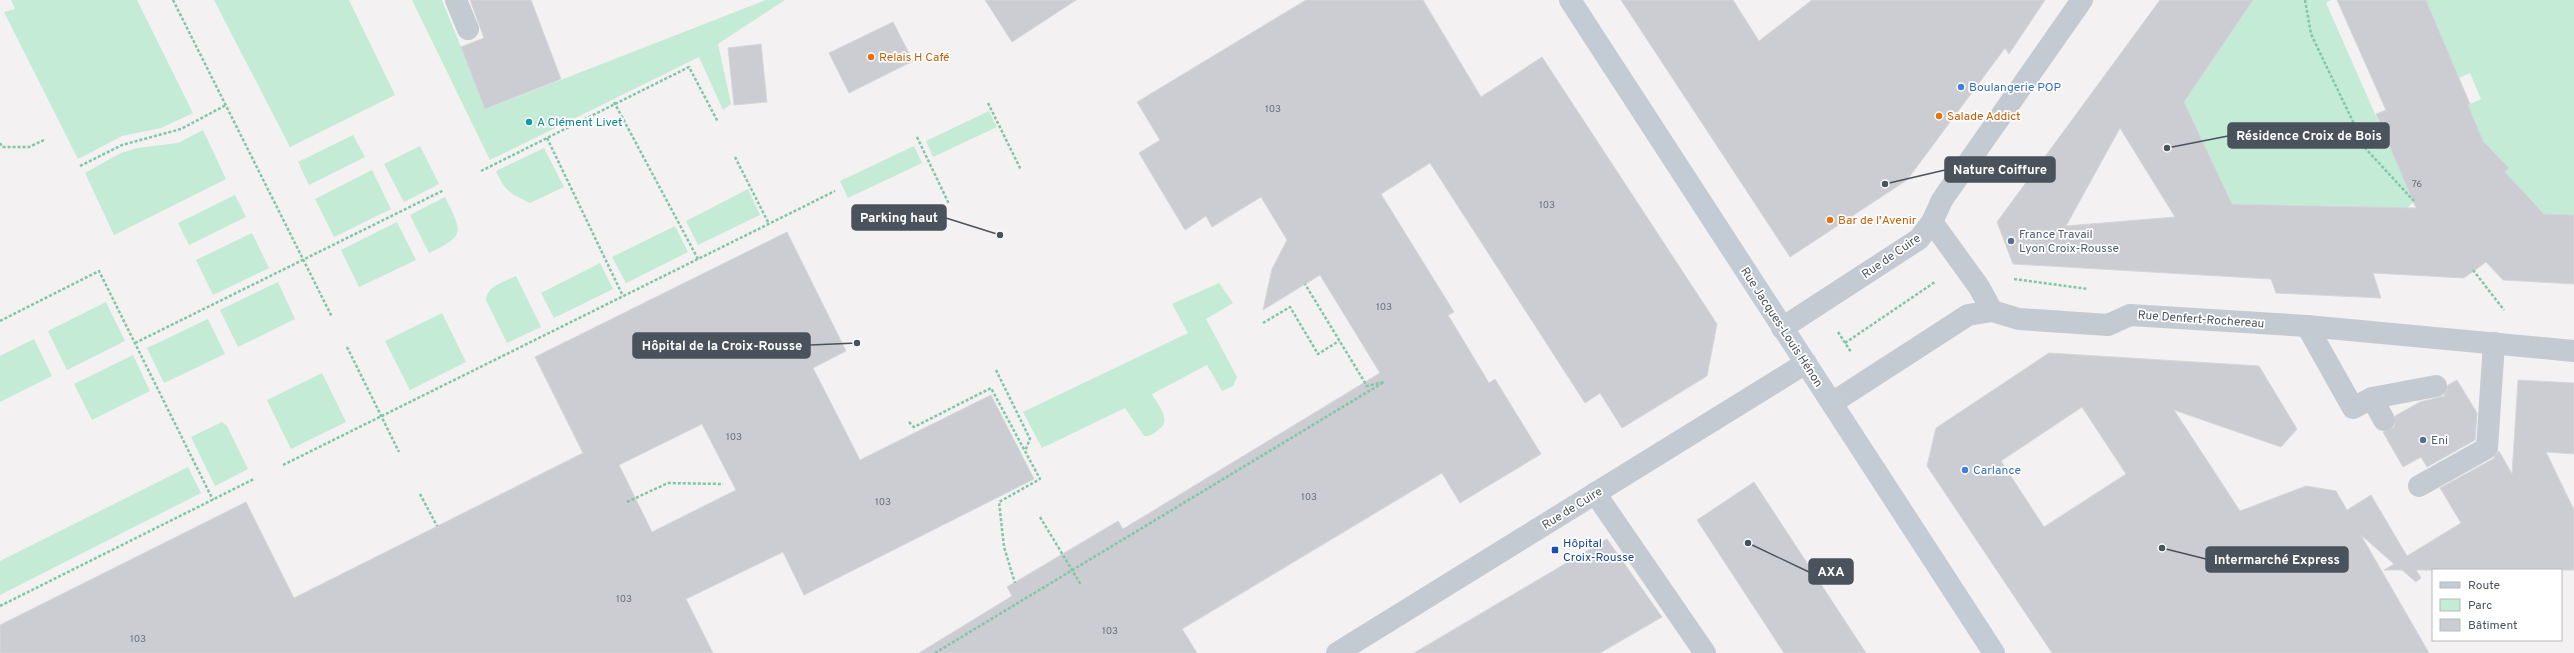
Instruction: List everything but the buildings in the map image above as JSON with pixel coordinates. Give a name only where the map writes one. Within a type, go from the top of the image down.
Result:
[{"type":"street","points":[[456,0],[468,29]]},
{"type":"street","name":"Rue Jacques-Louis Hénon","points":[[1570,0],[1994,653]]},
{"type":"street","name":"Rue de Cuire","points":[[1782,328],[1919,239],[1932,222],[1942,200],[2082,0]]},
{"type":"street","points":[[1932,222],[1963,263],[1992,311]]},
{"type":"street","name":"Rue Denfert-Rochereau","points":[[1832,403],[1968,315],[1992,311],[2019,320],[2108,325],[2130,315],[2307,326],[2574,351]]},
{"type":"street","points":[[2307,326],[2362,403],[2384,420]]},
{"type":"street","points":[[2419,486],[2487,448],[2494,343]]},
{"type":"street","name":"Rue de Cuire","points":[[1337,653],[1806,363]]},
{"type":"street","points":[[2362,403],[2436,386]]},
{"type":"street","points":[[1595,493],[1705,653]]},
{"type":"path","points":[[173,0],[332,317]]},
{"type":"path","points":[[2305,0],[2311,34],[2366,149],[2414,201]]},
{"type":"path","points":[[482,171],[614,102],[689,66],[718,122]]},
{"type":"path","points":[[614,102],[698,259]]},
{"type":"path","points":[[988,103],[1021,170]]},
{"type":"path","points":[[80,166],[122,145],[181,129],[226,105]]},
{"type":"path","points":[[917,137],[949,204]]},
{"type":"path","points":[[547,138],[623,296]]},
{"type":"path","points":[[0,143],[2,147],[29,147],[44,140]]},
{"type":"path","points":[[736,157],[769,224]]},
{"type":"path","points":[[135,344],[444,190]]},
{"type":"path","points":[[283,465],[381,415],[835,191]]},
{"type":"path","points":[[2472,270],[2504,310]]},
{"type":"path","points":[[0,321],[99,271],[213,500]]},
{"type":"path","points":[[1845,343],[1936,282]]},
{"type":"path","points":[[934,653],[1384,382],[1367,386],[1305,284]]},
{"type":"path","points":[[1263,323],[1290,307],[1318,354],[1339,341]]},
{"type":"path","points":[[1834,326],[1852,354]]},
{"type":"path","points":[[347,347],[399,452]]},
{"type":"path","points":[[996,370],[1030,439],[1025,451]]},
{"type":"path","points":[[909,422],[914,426],[991,388],[1040,479],[999,502],[1004,547],[1015,583]]},
{"type":"path","points":[[0,606],[254,479]]},
{"type":"path","points":[[628,502],[668,483],[723,484]]},
{"type":"path","points":[[420,494],[437,526]]},
{"type":"path","points":[[1040,518],[1080,585]]},
{"type":"green space","points":[[11,0],[137,0],[193,113],[161,128],[122,136],[78,159],[4,12],[15,9]]},
{"type":"green space","points":[[214,0],[349,0],[395,95],[290,147]]},
{"type":"green space","points":[[412,0],[442,0],[486,109],[766,0],[785,0],[718,44],[731,104],[723,110],[699,57],[490,160]]},
{"type":"green space","points":[[2253,0],[2331,0],[2326,3],[2387,141],[2422,194],[2404,211],[2351,206],[2232,204],[2184,102]]},
{"type":"green space","points":[[2426,0],[2574,0],[2574,216],[2544,214],[2505,172],[2509,168],[2483,141],[2468,105],[2481,99],[2470,73],[2459,78]]},
{"type":"green space","points":[[989,111],[997,127],[933,157],[926,141]]},
{"type":"green space","points":[[203,130],[226,179],[114,235],[85,173],[121,153],[137,148],[178,143]]},
{"type":"green space","points":[[353,135],[365,157],[309,185],[298,162]]},
{"type":"green space","points":[[420,146],[439,184],[404,202],[384,164]]},
{"type":"green space","points":[[914,146],[922,163],[848,198],[840,181]]},
{"type":"green space","points":[[544,148],[564,187],[530,203],[505,188],[496,171]]},
{"type":"green space","points":[[372,170],[391,209],[334,237],[315,199]]},
{"type":"green space","points":[[748,189],[760,215],[698,245],[686,221]]},
{"type":"green space","points":[[235,195],[246,217],[189,245],[178,223]]},
{"type":"green space","points":[[445,197],[455,219],[457,232],[455,237],[449,242],[429,253],[410,215]]},
{"type":"green space","points":[[397,222],[416,260],[359,287],[341,250]]},
{"type":"green space","points":[[675,226],[688,252],[626,283],[612,257]]},
{"type":"green space","points":[[252,233],[269,268],[213,295],[196,260]]},
{"type":"green space","points":[[600,263],[613,289],[554,318],[541,293]]},
{"type":"green space","points":[[516,276],[541,327],[507,343],[486,300],[489,291]]},
{"type":"green space","points":[[278,282],[295,319],[238,347],[220,310]]},
{"type":"green space","points":[[1219,283],[1233,303],[1206,319],[1237,377],[1233,386],[1222,391],[1207,365],[1152,394],[1163,413],[1164,422],[1162,426],[1148,436],[1144,436],[1125,408],[1042,448],[1023,412],[1188,333],[1172,304]]},
{"type":"green space","points":[[106,302],[125,341],[67,370],[48,331]]},
{"type":"green space","points":[[442,313],[466,362],[410,390],[385,341]]},
{"type":"green space","points":[[208,319],[225,354],[164,383],[147,348]]},
{"type":"green space","points":[[34,339],[52,376],[0,402],[0,356]]},
{"type":"green space","points":[[133,355],[150,391],[92,420],[74,384]]},
{"type":"green space","points":[[322,373],[346,422],[291,449],[267,400]]},
{"type":"green space","points":[[222,422],[227,426],[248,469],[215,486],[191,437]]},
{"type":"green space","points":[[188,467],[201,493],[0,595],[0,561]]},
{"type":"place","name":"Relais H Café","points":[[871,57]]},
{"type":"place","name":"Boulangerie POP","points":[[1961,87]]},
{"type":"place","name":"Salade Addict","points":[[1939,116]]},
{"type":"place","name":"A Clément Livet","points":[[529,122]]},
{"type":"place","name":"Résidence Croix de Bois","points":[[2167,148]]},
{"type":"place","name":"Nature Coiffure","points":[[1885,184]]},
{"type":"place","name":"Bar de l'Avenir","points":[[1830,220]]},
{"type":"place","name":"Parking haut","points":[[1000,235]]},
{"type":"place","name":"France Travail Lyon Croix-Rousse","points":[[2011,241]]},
{"type":"place","name":"Hôpital de la Croix-Rousse","points":[[857,343]]},
{"type":"place","name":"Eni","points":[[2423,440]]},
{"type":"place","name":"Carlance","points":[[1965,470]]},
{"type":"place","name":"AXA","points":[[1748,543]]},
{"type":"place","name":"Intermarché Express","points":[[2162,548]]},
{"type":"place","name":"Hôpital Croix-Rousse","points":[[1555,550]]}]
